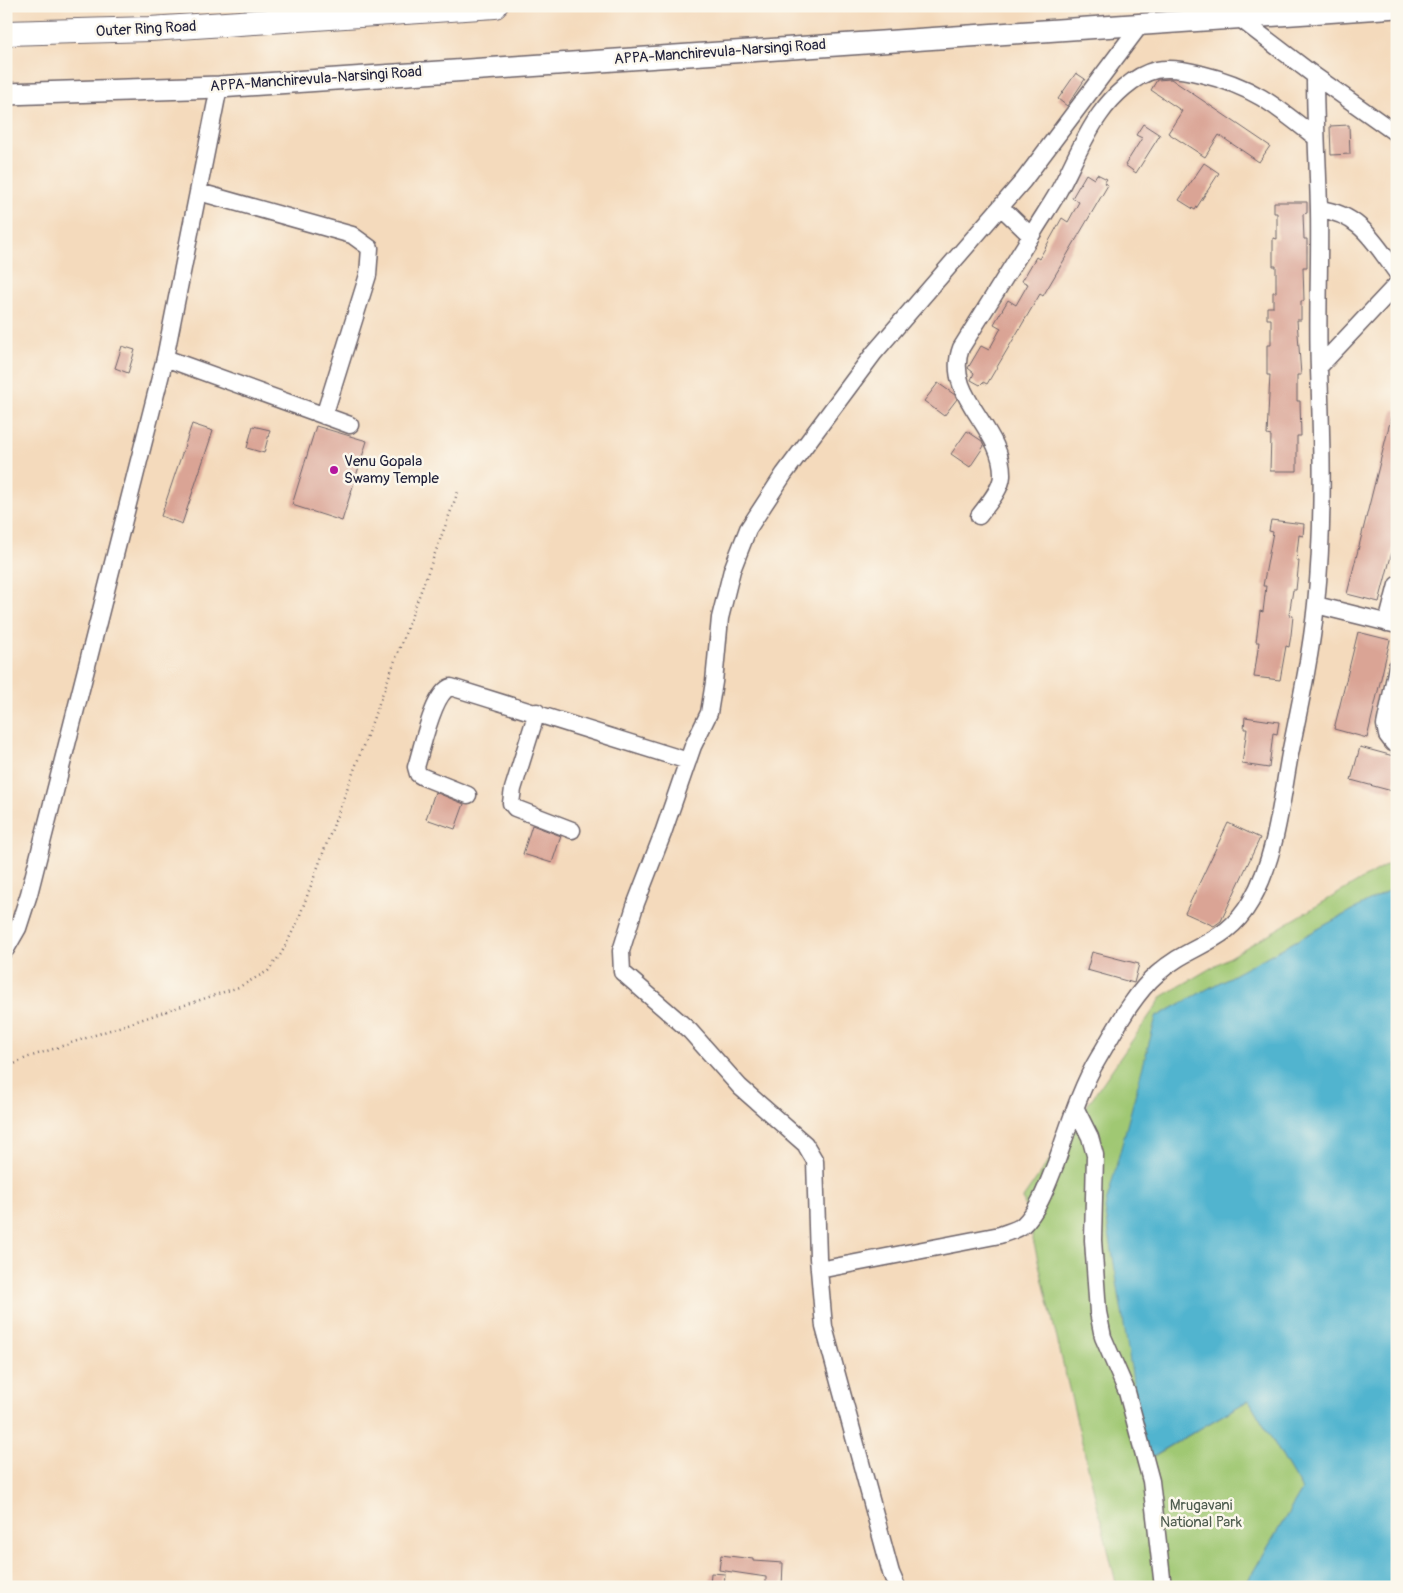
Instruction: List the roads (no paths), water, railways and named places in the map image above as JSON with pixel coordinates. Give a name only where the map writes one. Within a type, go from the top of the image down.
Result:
[{"type":"highway","name":"Outer Ring Road","points":[[8,33],[150,29],[495,6]]},
{"type":"main road","name":"APPA-Manchirevula-Narsingi Road","points":[[6,94],[219,87],[1397,7]]},
{"type":"street","points":[[1239,18],[1315,76],[1397,134]]},
{"type":"street","points":[[897,1587],[824,1327],[819,1270],[815,1161],[805,1144],[740,1087],[690,1032],[622,972],[621,951],[688,761],[708,713],[720,618],[732,570],[748,529],[784,474],[874,353],[1023,181],[1141,24]]},
{"type":"street","points":[[979,516],[998,488],[1002,476],[998,452],[958,379],[957,360],[961,348],[1057,193],[1078,149],[1100,113],[1128,84],[1155,70],[1180,69],[1218,78],[1247,88],[1272,102],[1315,138]]},
{"type":"street","points":[[819,1270],[1000,1235],[1022,1226],[1037,1206],[1049,1181],[1094,1065],[1130,1006],[1156,975],[1182,955],[1222,936],[1238,921],[1252,899],[1264,871],[1273,842],[1316,605],[1323,490],[1319,367],[1319,209],[1315,138],[1315,76]]},
{"type":"street","points":[[6,949],[18,928],[29,894],[164,358],[219,87]]},
{"type":"street","points":[[199,192],[352,235],[370,248],[368,275],[324,416]]},
{"type":"street","points":[[1001,207],[1030,236]]},
{"type":"street","points":[[1319,209],[1334,211],[1349,217],[1364,231],[1397,273]]},
{"type":"street","points":[[1319,367],[1397,284]]},
{"type":"street","points":[[164,358],[350,425]]},
{"type":"street","points":[[1316,605],[1392,624],[1397,585]]},
{"type":"street","points":[[1397,667],[1385,725],[1387,735],[1393,743],[1397,744]]},
{"type":"street","points":[[468,795],[423,777],[418,774],[416,767],[440,694],[451,687],[537,712],[688,761]]},
{"type":"street","points":[[537,712],[513,789],[511,803],[515,808],[572,830]]},
{"type":"street","points":[[1076,1109],[1090,1137],[1095,1155],[1093,1240],[1098,1312],[1103,1337],[1127,1392],[1151,1481],[1162,1587]]},
{"type":"water","points":[[1397,886],[1397,1587],[1244,1587],[1302,1490],[1249,1400],[1146,1460],[1105,1208],[1156,1017]]},
{"type":"place","name":"Venu Gopala Swamy Temple","points":[[334,470]]},
{"type":"park label","name":"Mrugavani National Park","points":[[1201,1514]]}]
